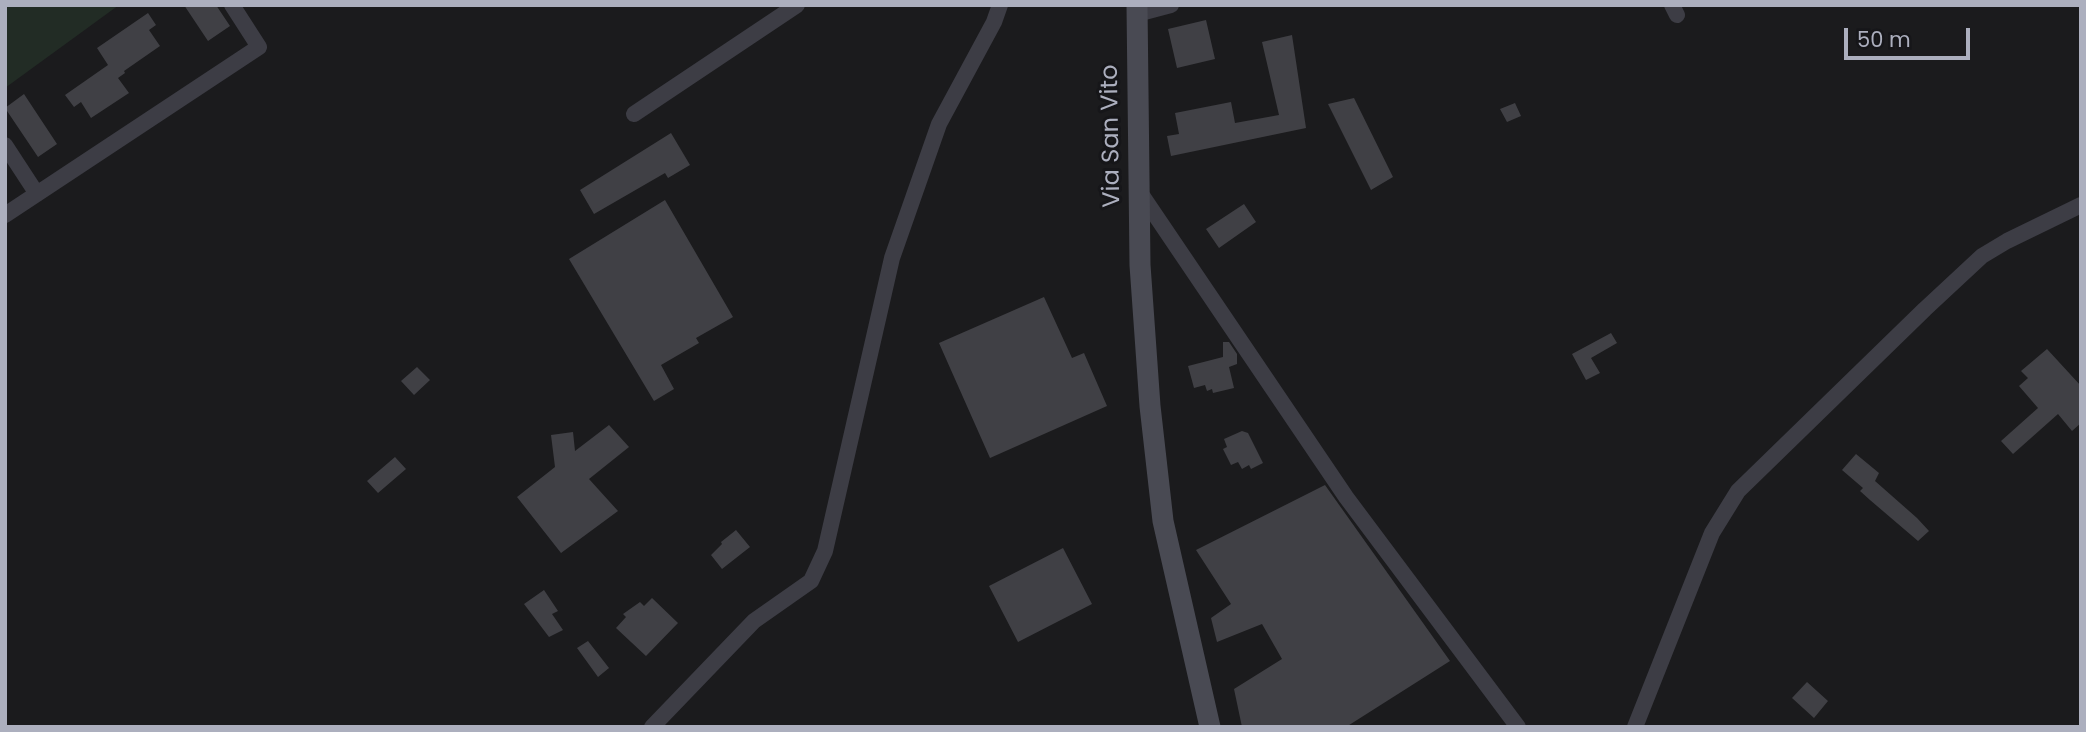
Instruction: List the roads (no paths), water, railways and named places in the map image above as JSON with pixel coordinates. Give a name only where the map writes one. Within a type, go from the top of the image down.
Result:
[{"type":"street","points":[[5,215],[259,47],[232,5]]},
{"type":"street","points":[[634,114],[797,5]]},
{"type":"street","points":[[652,727],[754,621],[811,581],[825,551],[892,258],[939,124],[994,22],[1000,5]]},
{"type":"street","points":[[1137,10],[1171,5]]},
{"type":"street","name":"Via San Vito","points":[[1137,10],[1140,265],[1150,406],[1163,521],[1210,727]]},
{"type":"street","points":[[5,145],[37,194]]},
{"type":"street","points":[[1139,191],[1346,497],[1518,727]]},
{"type":"street","points":[[1634,727],[1712,533],[1738,491],[1982,257],[2007,241],[2081,205]]}]
